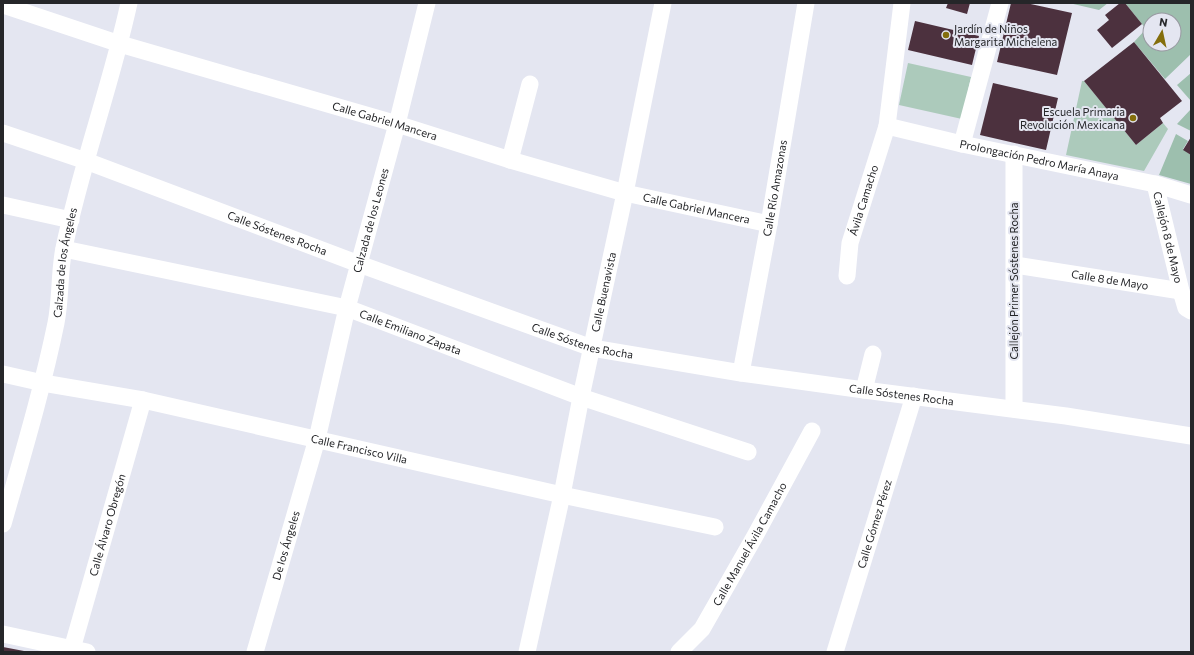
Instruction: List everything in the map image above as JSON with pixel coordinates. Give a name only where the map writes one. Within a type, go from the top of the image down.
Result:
[{"type":"street","name":"Calzada de los Ángeles","points":[[3,524],[43,383],[57,320],[64,249],[86,162],[120,44],[129,3]]},
{"type":"street","name":"Calzada de los Leones","points":[[317,439],[359,264],[397,124],[427,3]]},
{"type":"street","name":"Calle Buenavista","points":[[527,652],[562,495],[663,3]]},
{"type":"street","name":"Calle Río Amazonas","points":[[741,373],[769,224],[806,3]]},
{"type":"street","name":"Ávila Camacho","points":[[847,276],[850,243],[887,126],[902,3]]},
{"type":"street","points":[[962,144],[1000,3]]},
{"type":"street","name":"Calle Gabriel Mancera","points":[[3,5],[120,44],[397,124],[510,160],[625,193],[769,224]]},
{"type":"street","points":[[510,160],[530,84]]},
{"type":"street","name":"Prolongación Pedro María Anaya","points":[[887,126],[962,144],[1155,184],[1191,195]]},
{"type":"street","name":"Calle Sóstenes Rocha","points":[[3,133],[86,162],[359,264],[592,348],[741,373],[1066,416],[1191,436]]},
{"type":"street","name":"Callejón Primer Sóstenes Rocha","points":[[1014,154],[1014,409]]},
{"type":"street","name":"Callejón 8 de Mayo","points":[[1155,184],[1181,291]]},
{"type":"street","points":[[3,205],[71,220]]},
{"type":"street","name":"Calle Emiliano Zapata","points":[[64,249],[348,308],[581,397],[748,452]]},
{"type":"street","name":"Calle 8 de Mayo","points":[[1015,265],[1181,291]]},
{"type":"street","points":[[1181,291],[1186,308],[1191,311]]},
{"type":"street","points":[[864,390],[873,354]]},
{"type":"street","name":"Calle Francisco Villa","points":[[3,374],[43,383],[143,400],[562,495],[715,527]]},
{"type":"street","name":"Calle Gómez Pérez","points":[[835,652],[914,396]]},
{"type":"street","name":"Calle Álvaro Obregón","points":[[80,650],[143,400]]},
{"type":"street","name":"Calle Manuel Ávila Camacho","points":[[679,652],[702,629],[812,431]]},
{"type":"street","name":"De los Ángeles","points":[[256,652],[317,439]]},
{"type":"street","points":[[3,634],[80,650]]},
{"type":"green space","points":[[1069,3],[1108,3],[1099,10]]},
{"type":"green space","points":[[1125,3],[1191,3],[1191,54],[1165,79],[1142,52],[1182,52],[1182,12],[1142,12],[1142,24]]},
{"type":"green space","points":[[1142,33],[1142,52],[1134,42]]},
{"type":"green space","points":[[908,63],[971,77],[962,119],[899,105]]},
{"type":"green space","points":[[1191,73],[1191,101],[1177,85]]},
{"type":"green space","points":[[1082,81],[1084,81],[1136,145],[1163,123],[1168,129],[1144,171],[1066,155]]},
{"type":"green space","points":[[1191,109],[1191,131],[1177,124]]},
{"type":"green space","points":[[1176,134],[1188,141],[1183,149],[1191,155],[1191,184],[1159,175]]},
{"type":"building","points":[[948,3],[970,3],[967,14],[946,8]]},
{"type":"building","points":[[1011,3],[1026,3],[1072,13],[1057,75],[997,62]]},
{"type":"building","points":[[1120,3],[1125,3],[1142,24],[1112,48],[1097,30],[1109,20],[1105,15]]},
{"type":"building","points":[[915,21],[979,36],[972,65],[908,50]]},
{"type":"building","points":[[1134,42],[1182,101],[1160,118],[1163,123],[1136,145],[1084,81]]},
{"type":"building","points":[[993,83],[1058,98],[1046,150],[980,135]]},
{"type":"building","points":[[1191,137],[1191,155],[1183,150]]},
{"type":"building","points":[[3,647],[24,651],[24,652],[3,652]]},
{"type":"place","name":"Jardín de Niños Margarita Michelena","points":[[946,35]]},
{"type":"place","name":"Escuela Primaria Revolución Mexicana","points":[[1133,118]]}]
